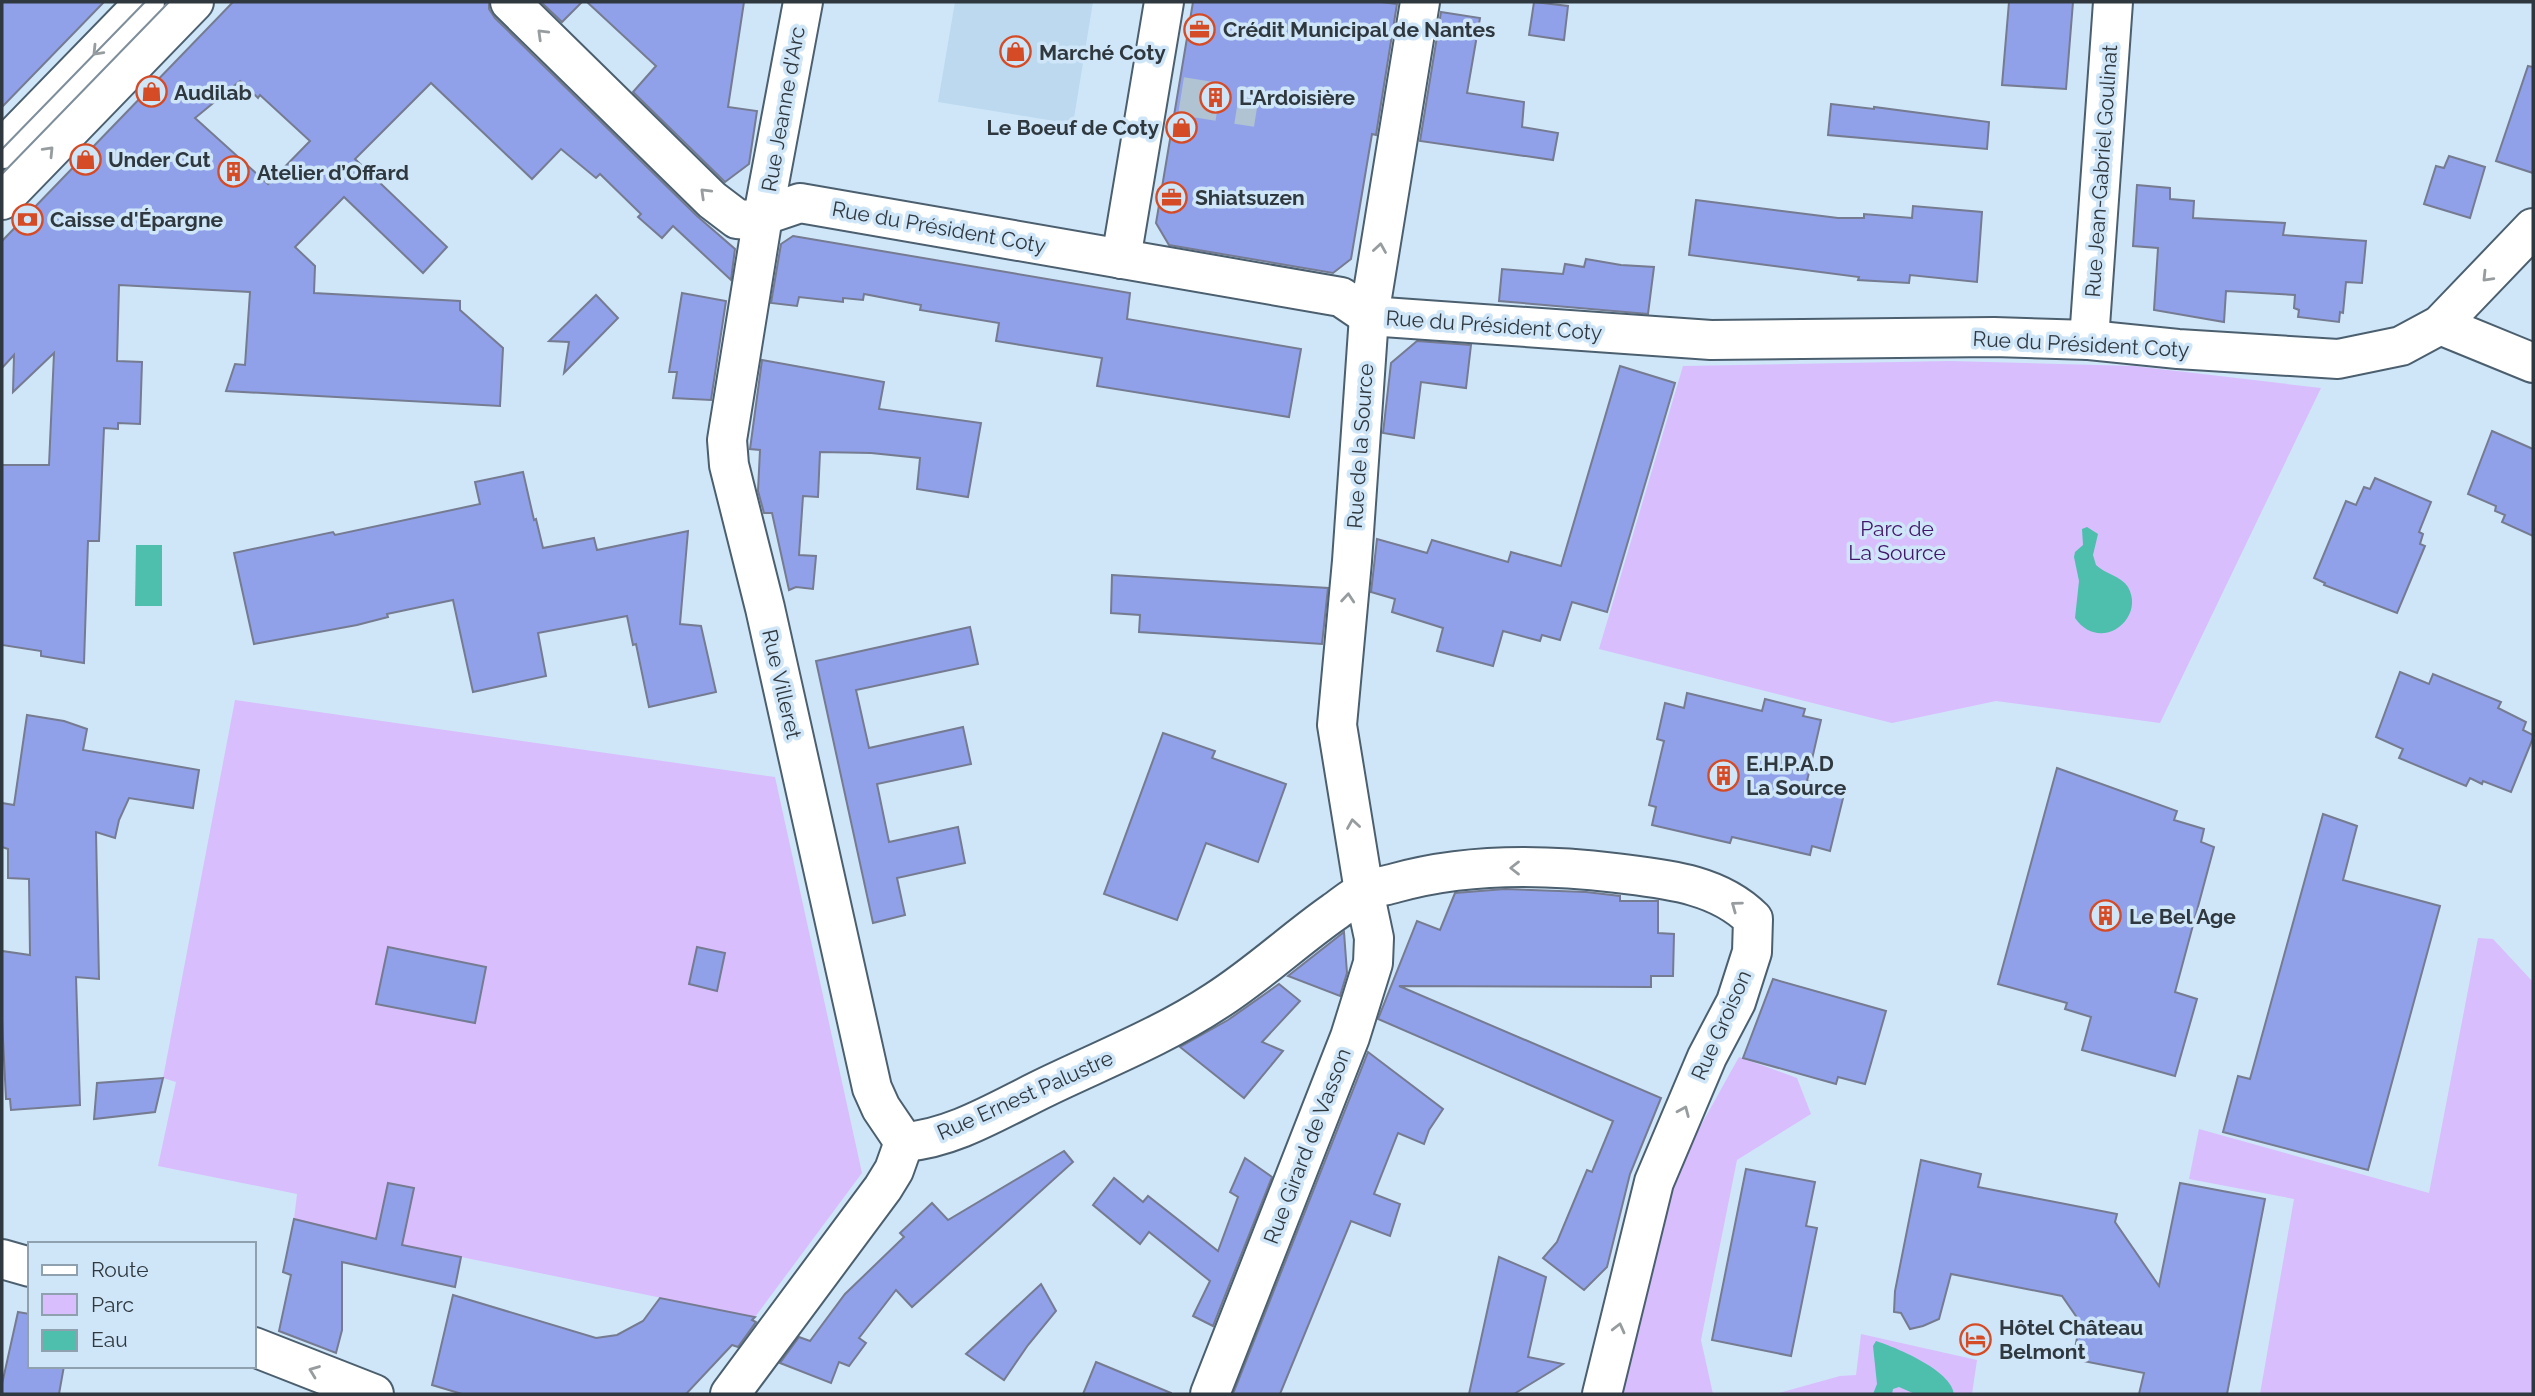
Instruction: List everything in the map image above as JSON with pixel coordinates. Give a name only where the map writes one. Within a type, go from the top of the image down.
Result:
[{"type":"street","points":[[2,149],[145,2]]},
{"type":"street","points":[[2,200],[194,2]]},
{"type":"street","name":"Rue du Président Coty","points":[[510,2],[712,200],[737,219],[750,220],[800,203],[1341,297],[1369,316],[1711,340],[1994,337],[2089,340],[2178,349],[2338,359],[2401,346],[2440,325],[2533,228]]},
{"type":"street","name":"Rue Jeanne d'Arc","points":[[763,216],[803,2]]},
{"type":"street","points":[[1121,258],[1164,2]]},
{"type":"street","name":"Rue de la Source","points":[[1364,891],[1337,725],[1352,561],[1369,316],[1420,2]]},
{"type":"street","name":"Rue Jean-Gabriel Goulinat","points":[[2089,340],[2113,2]]},
{"type":"street","name":"Rue Villeret","points":[[763,216],[727,440],[729,465],[765,608],[872,1088],[881,1108],[904,1142]]},
{"type":"street","points":[[2440,325],[2533,363]]},
{"type":"street","name":"Rue Groison","points":[[1364,891],[1430,873],[1501,868],[1594,870],[1671,880],[1707,891],[1739,905],[1753,919],[1752,952],[1736,1002],[1707,1057],[1654,1182],[1602,1394]]},
{"type":"street","name":"Rue Ernest Palustre","points":[[904,1142],[922,1141],[969,1124],[1166,1030],[1216,1001],[1364,891]]},
{"type":"street","name":"Rue Girard de Vasson","points":[[1210,1394],[1364,995],[1373,963],[1374,938],[1364,891]]},
{"type":"street","points":[[730,1394],[883,1188],[894,1170],[904,1142]]},
{"type":"street","points":[[2,1259],[28,1266]]},
{"type":"street","points":[[256,1348],[373,1394]]},
{"type":"shaded area","name":"Marché Coty","points":[[955,2],[1093,2],[1073,124],[938,102]]},
{"type":"green space","name":"Parc de La Source","points":[[1950,361],[2134,366],[2321,388],[2160,723],[1996,701],[1892,723],[1599,649],[1683,366]]},
{"type":"green space","points":[[235,700],[775,777],[862,1173],[755,1317],[329,1230],[294,1219],[297,1194],[158,1166],[176,1082],[163,1078]]},
{"type":"green space","points":[[2478,938],[2493,939],[2533,982],[2533,1394],[2260,1394],[2294,1199],[2189,1179],[2199,1129],[2429,1193]]},
{"type":"green space","points":[[1739,1057],[1797,1078],[1811,1114],[1737,1160],[1701,1340],[1713,1394],[1621,1394],[1667,1186]]},
{"type":"green space","points":[[1861,1334],[1977,1360],[1972,1394],[1775,1394],[1840,1376],[1856,1375]]},
{"type":"water","points":[[2087,527],[2098,534],[2093,555],[2096,565],[2125,583],[2132,599],[2126,620],[2118,628],[2108,632],[2096,633],[2085,628],[2075,618],[2079,581],[2074,557],[2075,552],[2083,545],[2082,529]]},
{"type":"water","points":[[136,545],[162,545],[162,606],[135,606]]},
{"type":"water","points":[[1876,1341],[1934,1369],[1951,1385],[1954,1394],[1915,1394],[1899,1387],[1893,1389],[1892,1394],[1873,1394],[1877,1384],[1873,1346]]},
{"type":"building","points":[[2,2],[104,2],[2,107]]},
{"type":"building","points":[[233,2],[489,2],[489,9],[495,18],[697,216],[735,249],[731,280],[673,226],[662,238],[638,217],[641,214],[600,174],[596,178],[561,149],[532,179],[431,83],[355,159],[447,247],[423,273],[344,197],[295,247],[315,266],[314,293],[460,301],[460,310],[503,348],[500,406],[226,391],[235,364],[245,365],[250,292],[119,285],[117,361],[142,362],[140,424],[118,423],[118,429],[104,428],[99,541],[88,541],[84,663],[41,656],[41,651],[2,645],[2,465],[49,465],[54,353],[13,392],[14,355],[2,368],[2,241]],"holes":[[[240,81],[258,98],[260,95],[310,141],[268,184],[195,118]]]},
{"type":"building","points":[[541,2],[582,2],[562,22]]},
{"type":"building","points":[[587,2],[744,2],[728,107],[757,111],[749,164],[725,182],[633,92],[656,66]]},
{"type":"building","points":[[1193,2],[1397,4],[1376,135],[1372,134],[1351,259],[1333,273],[1169,245],[1156,223]]},
{"type":"building","points":[[1534,2],[1568,6],[1564,40],[1529,35]]},
{"type":"building","points":[[2009,2],[2073,2],[2066,89],[2002,85]]},
{"type":"building","points":[[1441,12],[1480,18],[1467,93],[1524,102],[1522,127],[1558,133],[1553,160],[1420,141]]},
{"type":"building","points":[[2528,66],[2533,67],[2533,173],[2496,161]]},
{"type":"building","points":[[1831,104],[1989,122],[1987,149],[1828,135]]},
{"type":"building","points":[[2449,156],[2485,167],[2470,218],[2424,204],[2436,166],[2444,168]]},
{"type":"building","points":[[2137,185],[2170,188],[2170,199],[2194,201],[2193,218],[2285,223],[2283,235],[2366,241],[2362,283],[2346,282],[2343,313],[2340,312],[2339,322],[2298,317],[2299,310],[2294,308],[2295,295],[2226,291],[2224,322],[2154,310],[2158,248],[2133,246]]},
{"type":"building","points":[[1696,200],[1838,218],[1864,218],[1864,214],[1912,218],[1913,206],[1982,212],[1977,282],[1910,275],[1909,283],[1858,280],[1859,277],[1689,255]]},
{"type":"building","points":[[793,236],[1130,293],[1127,319],[1301,349],[1289,417],[1097,386],[1102,358],[996,341],[999,323],[920,310],[921,305],[864,294],[863,300],[843,298],[843,302],[799,297],[797,306],[771,303],[781,244]]},
{"type":"building","points":[[1586,259],[1654,267],[1648,314],[1499,301],[1502,269],[1563,274],[1565,264],[1584,267]]},
{"type":"building","points":[[682,293],[726,301],[711,400],[673,398],[677,372],[669,372]]},
{"type":"building","points":[[596,295],[618,318],[564,373],[569,342],[549,341]]},
{"type":"building","points":[[1417,341],[1471,345],[1466,388],[1421,382],[1414,438],[1383,433],[1391,363]]},
{"type":"building","points":[[762,360],[884,382],[879,409],[981,423],[968,497],[917,489],[920,458],[820,452],[818,497],[803,496],[799,555],[816,556],[813,589],[796,587],[789,590],[772,513],[764,513],[758,491],[760,450],[750,449]]},
{"type":"building","points":[[1620,366],[1675,383],[1607,612],[1572,602],[1560,640],[1542,635],[1540,641],[1503,631],[1493,666],[1437,651],[1443,628],[1392,612],[1395,599],[1371,592],[1377,539],[1427,553],[1432,540],[1508,562],[1511,552],[1561,566]]},
{"type":"building","points":[[2492,431],[2533,449],[2533,536],[2502,522],[2505,515],[2495,511],[2496,506],[2468,494]]},
{"type":"building","points":[[523,472],[543,548],[594,538],[597,550],[688,531],[680,624],[701,626],[716,692],[649,707],[636,644],[633,645],[627,616],[538,633],[546,676],[473,692],[453,600],[387,614],[388,617],[357,625],[254,644],[234,553],[480,504],[475,482]]},
{"type":"building","points":[[2375,478],[2431,502],[2419,532],[2423,534],[2420,544],[2425,546],[2397,613],[2324,585],[2325,583],[2314,578],[2346,501],[2356,505],[2364,487],[2370,489]]},
{"type":"building","points":[[1112,575],[1328,588],[1322,644],[1139,632],[1140,615],[1111,613]]},
{"type":"building","points":[[970,627],[978,664],[856,690],[869,748],[963,727],[971,764],[877,784],[889,842],[958,827],[965,863],[897,878],[905,915],[873,923],[816,661]]},
{"type":"building","points":[[2400,672],[2429,684],[2433,674],[2501,702],[2498,708],[2526,722],[2523,730],[2533,735],[2533,738],[2511,792],[2470,778],[2466,786],[2399,758],[2403,749],[2376,737]]},
{"type":"building","name":"E.H.P.A.D La Source","points":[[1687,693],[1762,711],[1765,699],[1805,709],[1803,716],[1821,720],[1807,781],[1845,790],[1830,851],[1812,846],[1810,855],[1732,837],[1730,843],[1652,825],[1656,807],[1649,805],[1664,741],[1657,739],[1665,703],[1684,708]]},
{"type":"building","points":[[27,715],[64,721],[87,729],[83,750],[199,770],[193,808],[129,798],[119,820],[115,838],[96,832],[99,979],[76,977],[80,1105],[11,1110],[10,1099],[6,1099],[2,951],[30,955],[29,879],[8,878],[8,849],[2,847],[2,803],[14,805]]},
{"type":"building","points":[[1163,733],[1215,751],[1212,758],[1286,784],[1258,862],[1206,843],[1177,920],[1104,894]]},
{"type":"building","name":"Le Bel Age","points":[[2057,768],[2177,811],[2174,820],[2204,829],[2201,842],[2214,847],[2175,992],[2197,999],[2175,1076],[2082,1050],[2091,1017],[2065,1009],[2067,1003],[1998,984]]},
{"type":"building","points":[[2323,814],[2357,826],[2343,880],[2440,906],[2368,1170],[2223,1132],[2238,1076],[2250,1079]]},
{"type":"building","points":[[1505,889],[1586,892],[1620,896],[1620,901],[1658,901],[1658,933],[1674,934],[1673,976],[1651,976],[1651,987],[1399,986],[1661,1098],[1630,1174],[1607,1267],[1584,1290],[1543,1258],[1557,1242],[1587,1170],[1592,1172],[1613,1121],[1378,1019],[1417,921],[1440,930],[1455,893]]},
{"type":"building","points":[[1344,932],[1347,973],[1340,996],[1288,976]]},
{"type":"building","points":[[388,947],[486,967],[475,1023],[376,1004]]},
{"type":"building","points":[[697,947],[725,953],[717,991],[689,984]]},
{"type":"building","points":[[1773,979],[1886,1011],[1865,1084],[1838,1077],[1836,1084],[1743,1058]]},
{"type":"building","points":[[1279,984],[1300,1001],[1262,1042],[1283,1051],[1244,1098],[1180,1047],[1228,1020]]},
{"type":"building","points":[[1368,1052],[1443,1109],[1429,1130],[1424,1144],[1398,1133],[1374,1194],[1400,1204],[1390,1236],[1351,1221],[1280,1394],[1233,1394]]},
{"type":"building","points":[[163,1078],[155,1112],[94,1119],[97,1083]]},
{"type":"building","points":[[1064,1151],[1073,1162],[912,1307],[896,1290],[859,1338],[866,1343],[849,1366],[839,1362],[831,1383],[780,1363],[799,1337],[810,1341],[845,1294],[904,1237],[900,1233],[932,1203],[948,1220]]},
{"type":"building","points":[[1245,1158],[1272,1177],[1213,1326],[1193,1316],[1210,1281],[1149,1232],[1140,1244],[1093,1205],[1114,1178],[1143,1202],[1148,1196],[1218,1251],[1238,1197],[1230,1192]]},
{"type":"building","points":[[1921,1160],[1981,1174],[1978,1187],[2117,1214],[2115,1222],[2159,1286],[2180,1183],[2265,1199],[2227,1394],[2139,1394],[2144,1373],[2073,1359],[2080,1322],[2062,1296],[1951,1274],[1939,1319],[1910,1329],[1901,1313],[1894,1312],[1895,1291]]},
{"type":"building","points":[[1746,1169],[1815,1182],[1806,1226],[1817,1228],[1791,1356],[1712,1340]]},
{"type":"building","points":[[388,1183],[414,1188],[402,1245],[461,1257],[455,1287],[342,1262],[342,1330],[336,1353],[279,1331],[291,1275],[283,1272],[294,1219],[376,1239]]},
{"type":"building","points":[[1499,1257],[1546,1277],[1528,1357],[1563,1364],[1514,1394],[1469,1394]]},
{"type":"building","points":[[1041,1284],[1056,1311],[1004,1380],[966,1354]]},
{"type":"building","points":[[453,1295],[596,1338],[617,1335],[643,1321],[660,1298],[755,1317],[752,1320],[756,1322],[738,1347],[732,1345],[686,1394],[462,1394],[432,1385]]},
{"type":"building","points":[[18,1312],[28,1314],[28,1368],[64,1368],[59,1394],[2,1394]]},
{"type":"building","points":[[1096,1362],[1171,1393],[1171,1394],[1083,1394]]},
{"type":"tunnel","points":[[1181,96],[1257,108]]},
{"type":"tram line","points":[[2,149],[145,2]]},
{"type":"tram line","points":[[2,174],[169,2]]},
{"type":"place","name":"Crédit Municipal de Nantes","points":[[1200,29]]},
{"type":"place","name":"Marché Coty","points":[[1016,52]]},
{"type":"place","name":"Audilab","points":[[151,92]]},
{"type":"place","name":"L'Ardoisière","points":[[1216,97]]},
{"type":"place","name":"Le Boeuf de Coty","points":[[1182,127]]},
{"type":"place","name":"Under Cut","points":[[85,159]]},
{"type":"place","name":"Atelier d’Offard","points":[[234,172]]},
{"type":"place","name":"Shiatsuzen","points":[[1172,197]]},
{"type":"place","name":"Caisse d'Épargne","points":[[27,219]]},
{"type":"place","name":"E.H.P.A.D La Source","points":[[1723,775]]},
{"type":"place","name":"Le Bel Age","points":[[2106,916]]},
{"type":"place","name":"Hôtel Château Belmont","points":[[1976,1339]]}]
